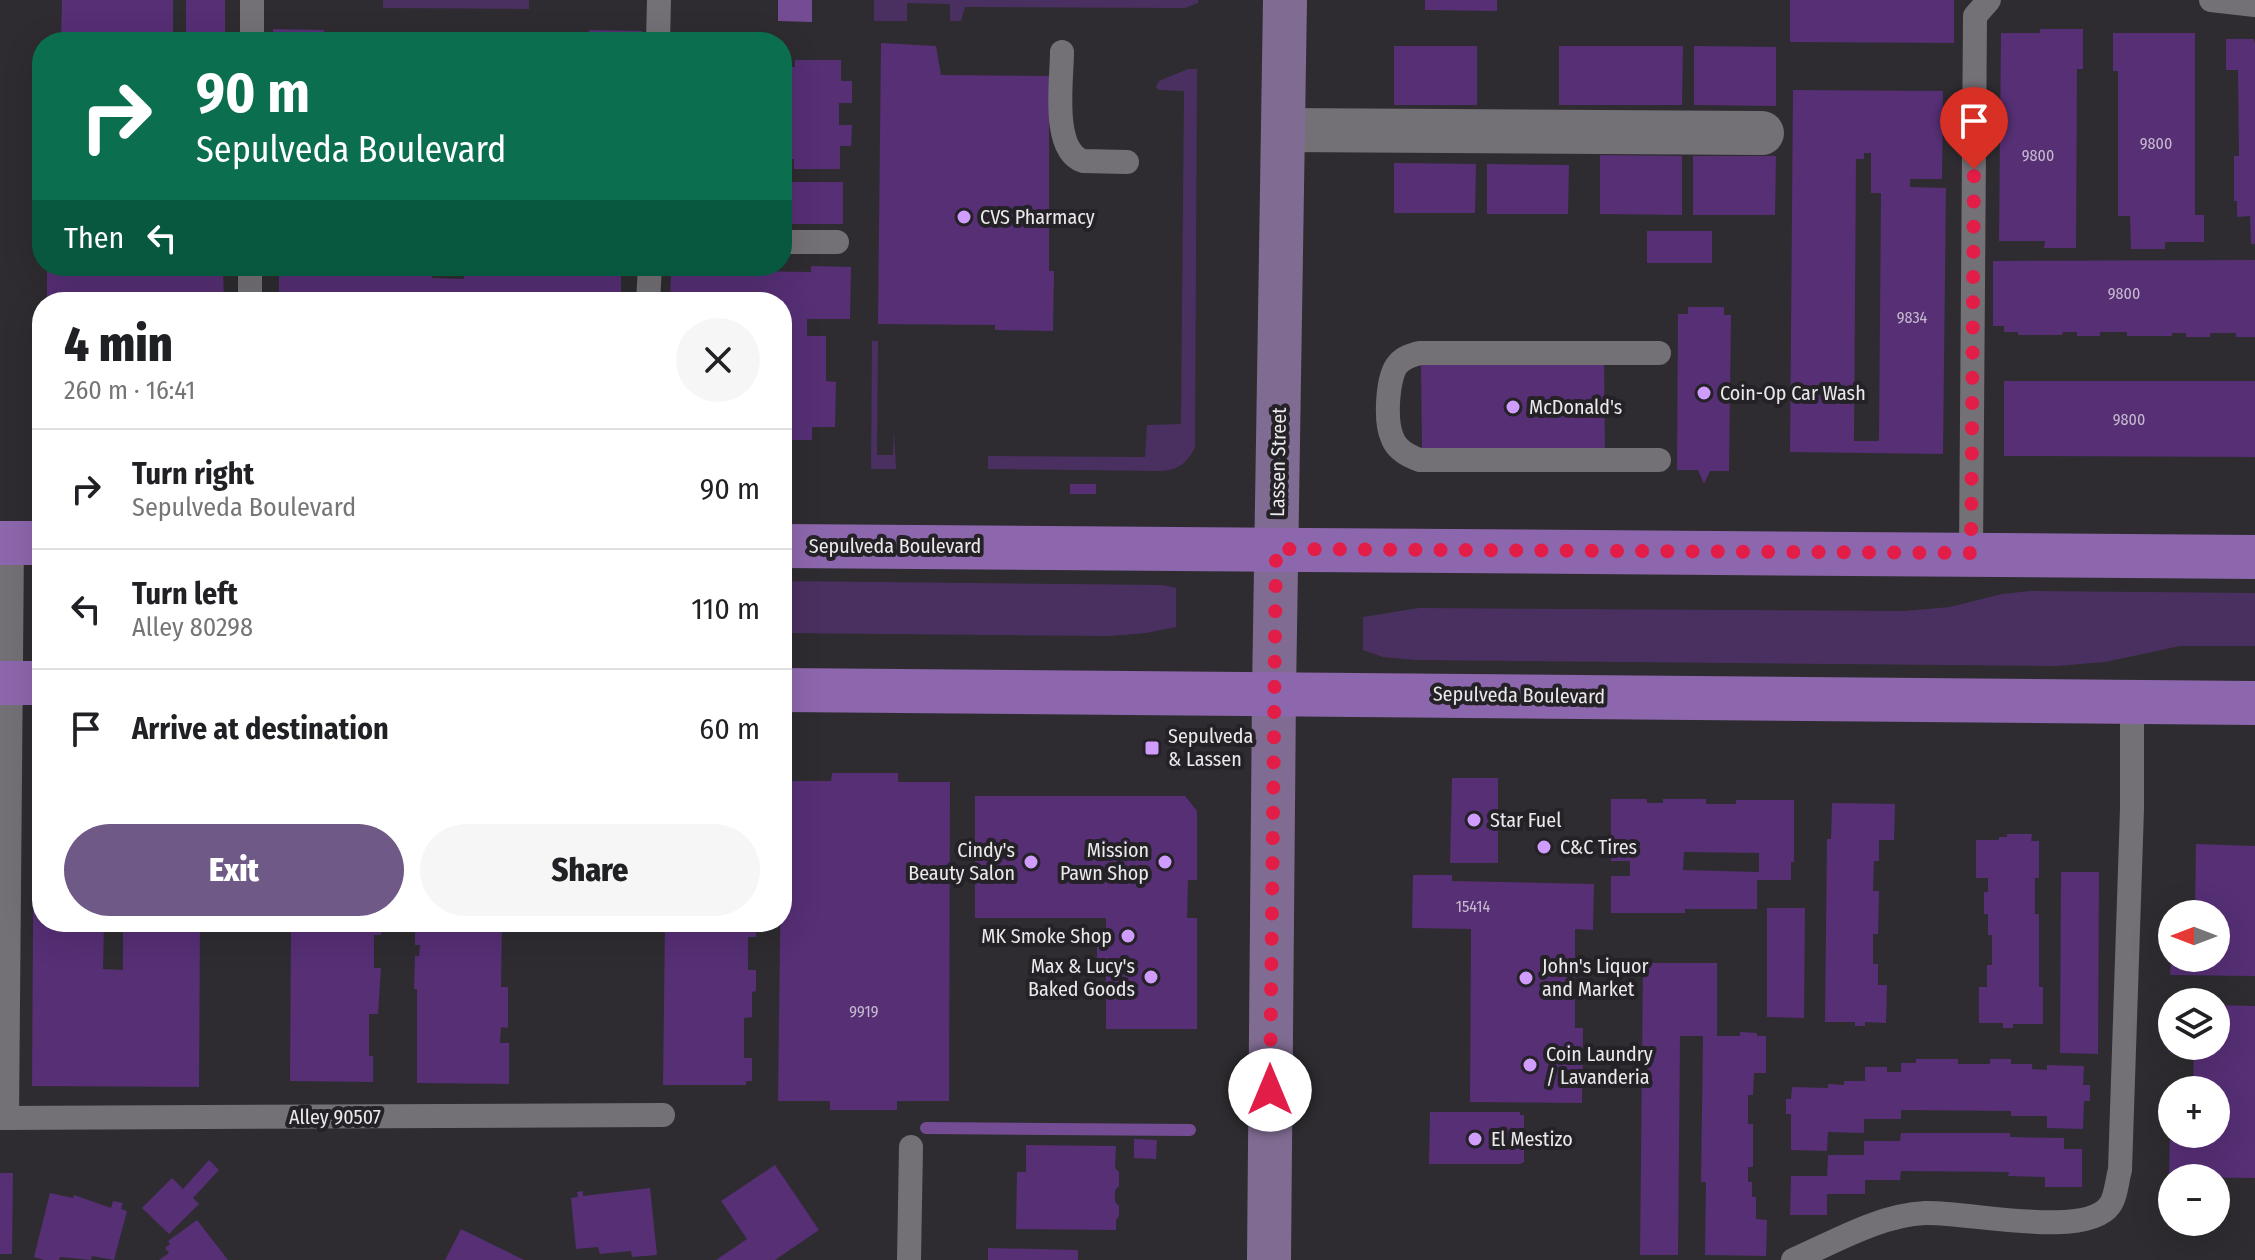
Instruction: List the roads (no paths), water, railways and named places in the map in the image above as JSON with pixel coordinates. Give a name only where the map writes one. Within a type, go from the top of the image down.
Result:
[{"type":"main road","name":"Lassen Street","points":[[1269,1260],[1285,0]]},
{"type":"main road","name":"Sepulveda Boulevard","points":[[792,546],[2255,557]]},
{"type":"main road","name":"Sepulveda Boulevard","points":[[792,690],[2255,703]]},
{"type":"street","points":[[1284,130],[1762,133]]},
{"type":"lane","points":[[252,0],[252,32]]},
{"type":"lane","points":[[658,32],[659,0]]},
{"type":"lane","points":[[1971,553],[1975,16],[1989,0]]},
{"type":"lane","points":[[2211,0],[2255,5]]},
{"type":"lane","points":[[1062,52],[1062,128],[1067,148],[1083,161],[1127,162]]},
{"type":"lane","points":[[792,242],[837,242]]},
{"type":"lane","points":[[1659,353],[1420,353],[1407,356],[1397,364],[1389,387],[1392,437],[1401,449],[1420,460],[1659,460]]},
{"type":"lane","points":[[4,1118],[18,683],[18,543]]},
{"type":"lane","points":[[1793,1260],[1894,1219],[1926,1213],[2056,1223],[2090,1220],[2110,1206],[2120,1170],[2132,809],[2132,703]]},
{"type":"lane","name":"Alley 90507","points":[[4,1118],[663,1115]]},
{"type":"lane","points":[[909,1260],[911,1147]]},
{"type":"waterway","points":[[926,1128],[1190,1130]]},
{"type":"place","name":"CVS Pharmacy","points":[[964,217]]},
{"type":"place","name":"Coin-Op Car Wash","points":[[1704,393]]},
{"type":"place","name":"McDonald's","points":[[1513,407]]},
{"type":"place","name":"Sepulveda & Lassen","points":[[1152,748]]},
{"type":"place","name":"Star Fuel","points":[[1474,820]]},
{"type":"place","name":"C&C Tires","points":[[1544,847]]},
{"type":"place","name":"Cindy's Beauty Salon","points":[[1031,862]]},
{"type":"place","name":"Mission Pawn Shop","points":[[1165,862]]},
{"type":"place","name":"MK Smoke Shop","points":[[1128,936]]},
{"type":"place","name":"Max & Lucy's Baked Goods","points":[[1151,977]]},
{"type":"place","name":"John's Liquor and Market","points":[[1526,978]]},
{"type":"place","name":"Coin Laundry / Lavanderia","points":[[1530,1065]]},
{"type":"place","name":"El Mestizo","points":[[1475,1139]]}]
